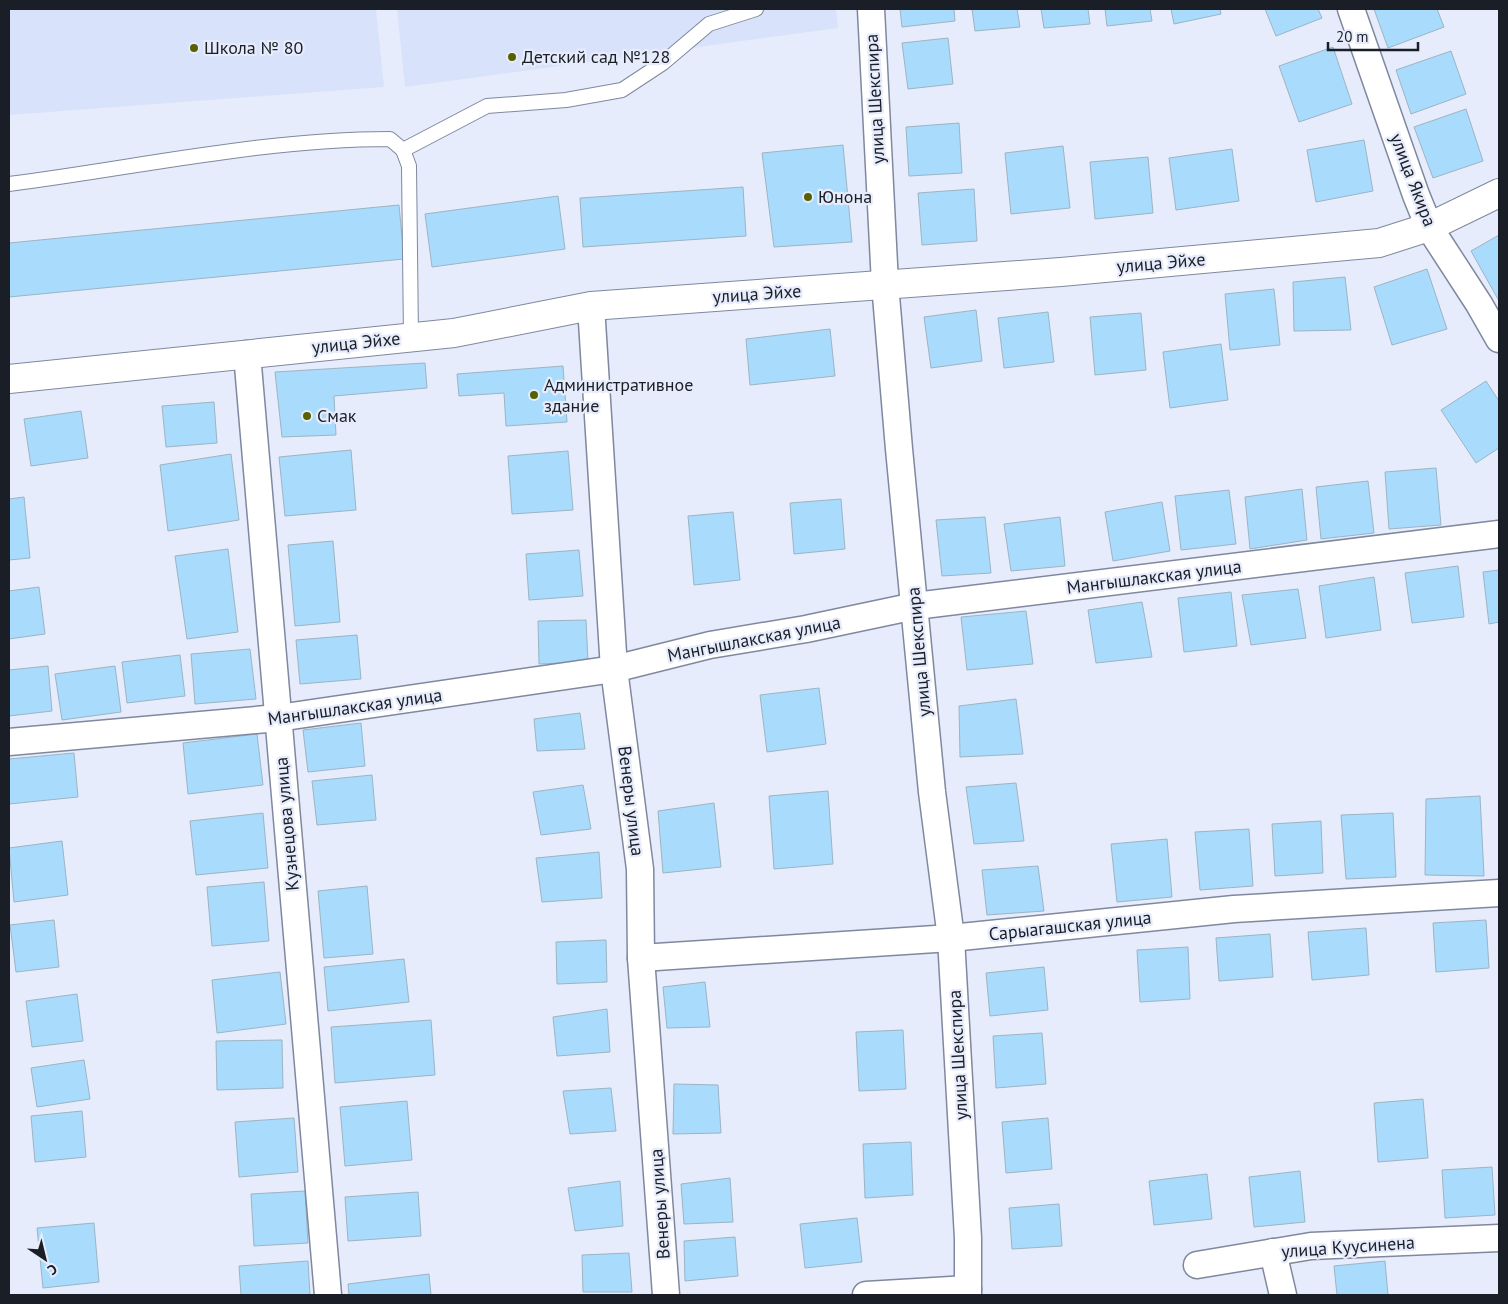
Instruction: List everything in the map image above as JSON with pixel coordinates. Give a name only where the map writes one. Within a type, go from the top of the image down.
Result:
[{"type":"street","name":"улица Шекспира","points":[[870,9],[885,284],[899,449],[932,792],[951,938],[968,1238],[968,1292]]},
{"type":"street","name":"улица Якира","points":[[1351,9],[1416,196],[1429,227],[1479,304],[1499,339]]},
{"type":"street","name":"улица Эйхе","points":[[9,378],[454,333],[591,306],[1061,272],[1379,243],[1429,227],[1499,193]]},
{"type":"street","name":"Венеры улица","points":[[591,306],[614,669],[640,870],[641,958],[666,1295]]},
{"type":"street","name":"Кузнецова улица","points":[[247,354],[328,1295]]},
{"type":"street","name":"Мангышлакская улица","points":[[9,742],[278,718],[614,669],[710,645],[806,629],[915,606],[1499,534]]},
{"type":"street","name":"Сарыагашская улица","points":[[641,958],[951,938],[1234,909],[1499,893]]},
{"type":"street","name":"улица Куусинена","points":[[1197,1265],[1310,1246],[1499,1238]]},
{"type":"street","points":[[1273,1252],[1283,1295]]},
{"type":"street","points":[[866,1295],[968,1292]]},
{"type":"lane","points":[[403,150],[487,106],[566,100],[622,90],[663,62],[709,24],[756,9]]},
{"type":"lane","points":[[9,184],[230,150],[358,139],[390,139],[403,150],[409,166],[411,337]]},
{"type":"shaded area","name":"Школа № 80","points":[[9,9],[376,9],[384,87],[9,115]]},
{"type":"shaded area","name":"Детский сад №128","points":[[397,9],[836,9],[838,28],[405,87]]},
{"type":"building","points":[[900,9],[954,9],[955,21],[902,27]]},
{"type":"building","points":[[972,9],[1017,9],[1020,27],[975,31]]},
{"type":"building","points":[[1041,9],[1088,9],[1090,24],[1044,28]]},
{"type":"building","points":[[1105,9],[1150,9],[1152,21],[1107,26]]},
{"type":"building","points":[[1171,9],[1220,9],[1221,14],[1174,24]]},
{"type":"building","points":[[1265,9],[1318,9],[1322,18],[1276,36]]},
{"type":"building","points":[[1374,9],[1437,9],[1444,27],[1388,48]]},
{"type":"building","points":[[948,38],[953,84],[908,89],[902,43]]},
{"type":"building","points":[[1333,47],[1352,104],[1299,122],[1279,66]]},
{"type":"building","points":[[1451,51],[1466,94],[1411,114],[1396,70]]},
{"type":"building","points":[[1466,109],[1483,161],[1433,178],[1414,127]]},
{"type":"building","points":[[959,123],[962,173],[909,176],[906,127]]},
{"type":"building","points":[[1364,140],[1373,191],[1316,202],[1307,150]]},
{"type":"building","name":"Юнона","points":[[843,145],[852,242],[774,247],[762,153]]},
{"type":"building","points":[[1063,146],[1070,208],[1011,214],[1005,153]]},
{"type":"building","points":[[1232,149],[1239,201],[1176,210],[1169,158]]},
{"type":"building","points":[[1148,157],[1153,213],[1095,219],[1090,162]]},
{"type":"building","points":[[743,187],[746,236],[583,247],[580,198]]},
{"type":"building","points":[[974,189],[977,241],[922,245],[918,193]]},
{"type":"building","points":[[558,196],[565,249],[432,267],[425,214]]},
{"type":"building","points":[[399,205],[404,259],[9,297],[9,243]]},
{"type":"building","points":[[1499,235],[1499,301],[1471,251]]},
{"type":"building","points":[[1427,269],[1447,329],[1392,345],[1374,287]]},
{"type":"building","points":[[1345,277],[1351,330],[1294,331],[1293,282]]},
{"type":"building","points":[[1274,289],[1280,345],[1230,350],[1225,294]]},
{"type":"building","points":[[976,310],[982,361],[931,368],[924,317]]},
{"type":"building","points":[[1048,312],[1054,362],[1004,368],[998,318]]},
{"type":"building","points":[[1141,313],[1146,370],[1095,375],[1090,317]]},
{"type":"building","points":[[830,329],[835,376],[750,385],[746,339]]},
{"type":"building","points":[[1221,344],[1228,400],[1170,408],[1163,352]]},
{"type":"building","name":"Смак","points":[[425,363],[427,388],[334,396],[336,435],[282,437],[275,372]]},
{"type":"building","name":"Административное здание","points":[[563,366],[567,422],[506,426],[504,393],[459,396],[457,374]]},
{"type":"building","points":[[1486,381],[1499,401],[1499,448],[1476,463],[1441,410]]},
{"type":"building","points":[[214,402],[217,443],[166,447],[162,406]]},
{"type":"building","points":[[81,411],[88,458],[31,466],[24,419]]},
{"type":"building","points":[[351,450],[356,510],[285,516],[279,457]]},
{"type":"building","points":[[568,451],[573,510],[512,514],[508,456]]},
{"type":"building","points":[[231,454],[239,520],[168,531],[160,465]]},
{"type":"building","points":[[1436,468],[1441,525],[1389,529],[1385,472]]},
{"type":"building","points":[[1368,481],[1374,533],[1321,539],[1316,487]]},
{"type":"building","points":[[1302,489],[1307,540],[1250,549],[1245,497]]},
{"type":"building","points":[[1229,490],[1236,544],[1181,550],[1175,496]]},
{"type":"building","points":[[24,497],[30,558],[9,560],[9,499]]},
{"type":"building","points":[[841,499],[845,549],[794,554],[790,503]]},
{"type":"building","points":[[1162,502],[1170,551],[1113,561],[1105,512]]},
{"type":"building","points":[[733,512],[740,580],[694,585],[688,516]]},
{"type":"building","points":[[985,517],[991,573],[942,576],[936,520]]},
{"type":"building","points":[[1060,517],[1065,566],[1011,571],[1004,524]]},
{"type":"building","points":[[333,541],[340,622],[295,626],[288,545]]},
{"type":"building","points":[[228,549],[238,632],[187,639],[175,556]]},
{"type":"building","points":[[579,550],[583,596],[529,600],[526,554]]},
{"type":"building","points":[[1458,566],[1464,617],[1412,623],[1405,573]]},
{"type":"building","points":[[1499,570],[1499,622],[1489,624],[1483,572]]},
{"type":"building","points":[[1374,577],[1381,630],[1326,638],[1319,586]]},
{"type":"building","points":[[39,587],[45,634],[9,639],[9,591]]},
{"type":"building","points":[[1298,589],[1306,638],[1251,645],[1242,595]]},
{"type":"building","points":[[1231,592],[1237,646],[1184,652],[1178,598]]},
{"type":"building","points":[[1142,602],[1152,657],[1096,663],[1088,610]]},
{"type":"building","points":[[1026,611],[1033,664],[967,670],[961,617]]},
{"type":"building","points":[[586,620],[588,662],[539,664],[538,621]]},
{"type":"building","points":[[357,635],[361,679],[300,684],[296,640]]},
{"type":"building","points":[[250,649],[256,699],[195,704],[191,654]]},
{"type":"building","points":[[180,655],[185,696],[127,703],[122,662]]},
{"type":"building","points":[[48,666],[52,711],[9,716],[9,670]]},
{"type":"building","points":[[115,666],[121,712],[62,720],[55,674]]},
{"type":"building","points":[[819,688],[826,744],[767,752],[760,695]]},
{"type":"building","points":[[1016,699],[1023,754],[960,757],[959,706]]},
{"type":"building","points":[[580,713],[585,749],[537,751],[534,719]]},
{"type":"building","points":[[361,723],[365,766],[308,772],[303,730]]},
{"type":"building","points":[[257,734],[263,785],[188,794],[183,743]]},
{"type":"building","points":[[74,753],[78,797],[9,804],[9,759]]},
{"type":"building","points":[[372,775],[376,820],[317,825],[312,781]]},
{"type":"building","points":[[1016,783],[1024,841],[974,844],[966,787]]},
{"type":"building","points":[[583,785],[591,829],[541,835],[533,792]]},
{"type":"building","points":[[828,791],[833,864],[774,869],[769,796]]},
{"type":"building","points":[[1480,796],[1484,876],[1425,875],[1426,799]]},
{"type":"building","points":[[714,803],[721,867],[663,873],[658,811]]},
{"type":"building","points":[[263,813],[268,868],[196,875],[190,821]]},
{"type":"building","points":[[1393,813],[1396,877],[1346,879],[1341,815]]},
{"type":"building","points":[[1321,821],[1323,873],[1275,876],[1272,824]]},
{"type":"building","points":[[1249,829],[1253,886],[1200,890],[1195,832]]},
{"type":"building","points":[[1167,839],[1172,897],[1117,902],[1111,844]]},
{"type":"building","points":[[62,841],[68,895],[14,902],[9,848]]},
{"type":"building","points":[[599,852],[602,898],[542,902],[536,858]]},
{"type":"building","points":[[1038,866],[1044,911],[987,915],[982,870]]},
{"type":"building","points":[[264,882],[269,941],[212,946],[207,887]]},
{"type":"building","points":[[367,886],[373,954],[324,958],[318,891]]},
{"type":"building","points":[[54,920],[59,967],[16,972],[10,925]]},
{"type":"building","points":[[1486,920],[1489,968],[1436,972],[1433,923]]},
{"type":"building","points":[[1366,928],[1369,975],[1312,980],[1308,932]]},
{"type":"building","points":[[1270,934],[1273,977],[1219,981],[1216,938]]},
{"type":"building","points":[[606,940],[607,982],[557,984],[556,942]]},
{"type":"building","points":[[1188,947],[1190,999],[1140,1002],[1137,950]]},
{"type":"building","points":[[404,959],[409,1002],[328,1011],[324,967]]},
{"type":"building","points":[[1044,967],[1048,1010],[990,1016],[986,973]]},
{"type":"building","points":[[280,972],[286,1024],[217,1033],[212,980]]},
{"type":"building","points":[[705,982],[710,1027],[667,1028],[663,987]]},
{"type":"building","points":[[77,994],[83,1041],[32,1047],[26,1001]]},
{"type":"building","points":[[607,1009],[610,1052],[557,1056],[553,1017]]},
{"type":"building","points":[[431,1020],[435,1075],[335,1083],[331,1027]]},
{"type":"building","points":[[903,1030],[906,1089],[859,1091],[856,1032]]},
{"type":"building","points":[[1042,1033],[1046,1084],[996,1088],[993,1036]]},
{"type":"building","points":[[282,1040],[283,1088],[217,1090],[216,1041]]},
{"type":"building","points":[[84,1060],[90,1099],[37,1107],[31,1068]]},
{"type":"building","points":[[674,1084],[718,1085],[721,1133],[673,1134]]},
{"type":"building","points":[[611,1088],[616,1131],[570,1134],[563,1091]]},
{"type":"building","points":[[1423,1099],[1428,1158],[1378,1162],[1374,1103]]},
{"type":"building","points":[[407,1101],[412,1160],[345,1166],[340,1107]]},
{"type":"building","points":[[82,1111],[86,1157],[35,1162],[31,1116]]},
{"type":"building","points":[[294,1118],[298,1172],[239,1177],[235,1122]]},
{"type":"building","points":[[1048,1118],[1052,1169],[1006,1173],[1002,1122]]},
{"type":"building","points":[[911,1142],[913,1195],[865,1198],[863,1144]]},
{"type":"building","points":[[1492,1167],[1495,1215],[1445,1218],[1442,1170]]},
{"type":"building","points":[[1300,1171],[1305,1222],[1254,1227],[1249,1177]]},
{"type":"building","points":[[1207,1174],[1212,1219],[1154,1225],[1149,1181]]},
{"type":"building","points":[[730,1178],[733,1222],[684,1224],[681,1184]]},
{"type":"building","points":[[620,1181],[623,1226],[575,1231],[568,1188]]},
{"type":"building","points":[[305,1191],[308,1243],[254,1246],[251,1194]]},
{"type":"building","points":[[418,1192],[421,1236],[348,1241],[345,1197]]},
{"type":"building","points":[[1059,1204],[1062,1246],[1012,1249],[1009,1208]]},
{"type":"building","points":[[857,1218],[862,1262],[805,1268],[800,1224]]},
{"type":"building","points":[[94,1223],[99,1282],[43,1288],[37,1228]]},
{"type":"building","points":[[735,1237],[738,1276],[685,1281],[684,1241]]},
{"type":"building","points":[[629,1253],[632,1292],[583,1292],[582,1255]]},
{"type":"building","points":[[308,1261],[310,1295],[241,1295],[239,1266]]},
{"type":"building","points":[[1385,1261],[1388,1295],[1337,1295],[1334,1266]]},
{"type":"building","points":[[429,1274],[431,1295],[349,1295],[348,1284]]},
{"type":"place","name":"Школа № 80","points":[[194,48]]},
{"type":"place","name":"Детский сад №128","points":[[512,57]]},
{"type":"place","name":"Юнона","points":[[808,197]]},
{"type":"place","name":"Административное здание","points":[[534,395]]},
{"type":"place","name":"Смак","points":[[307,416]]}]
